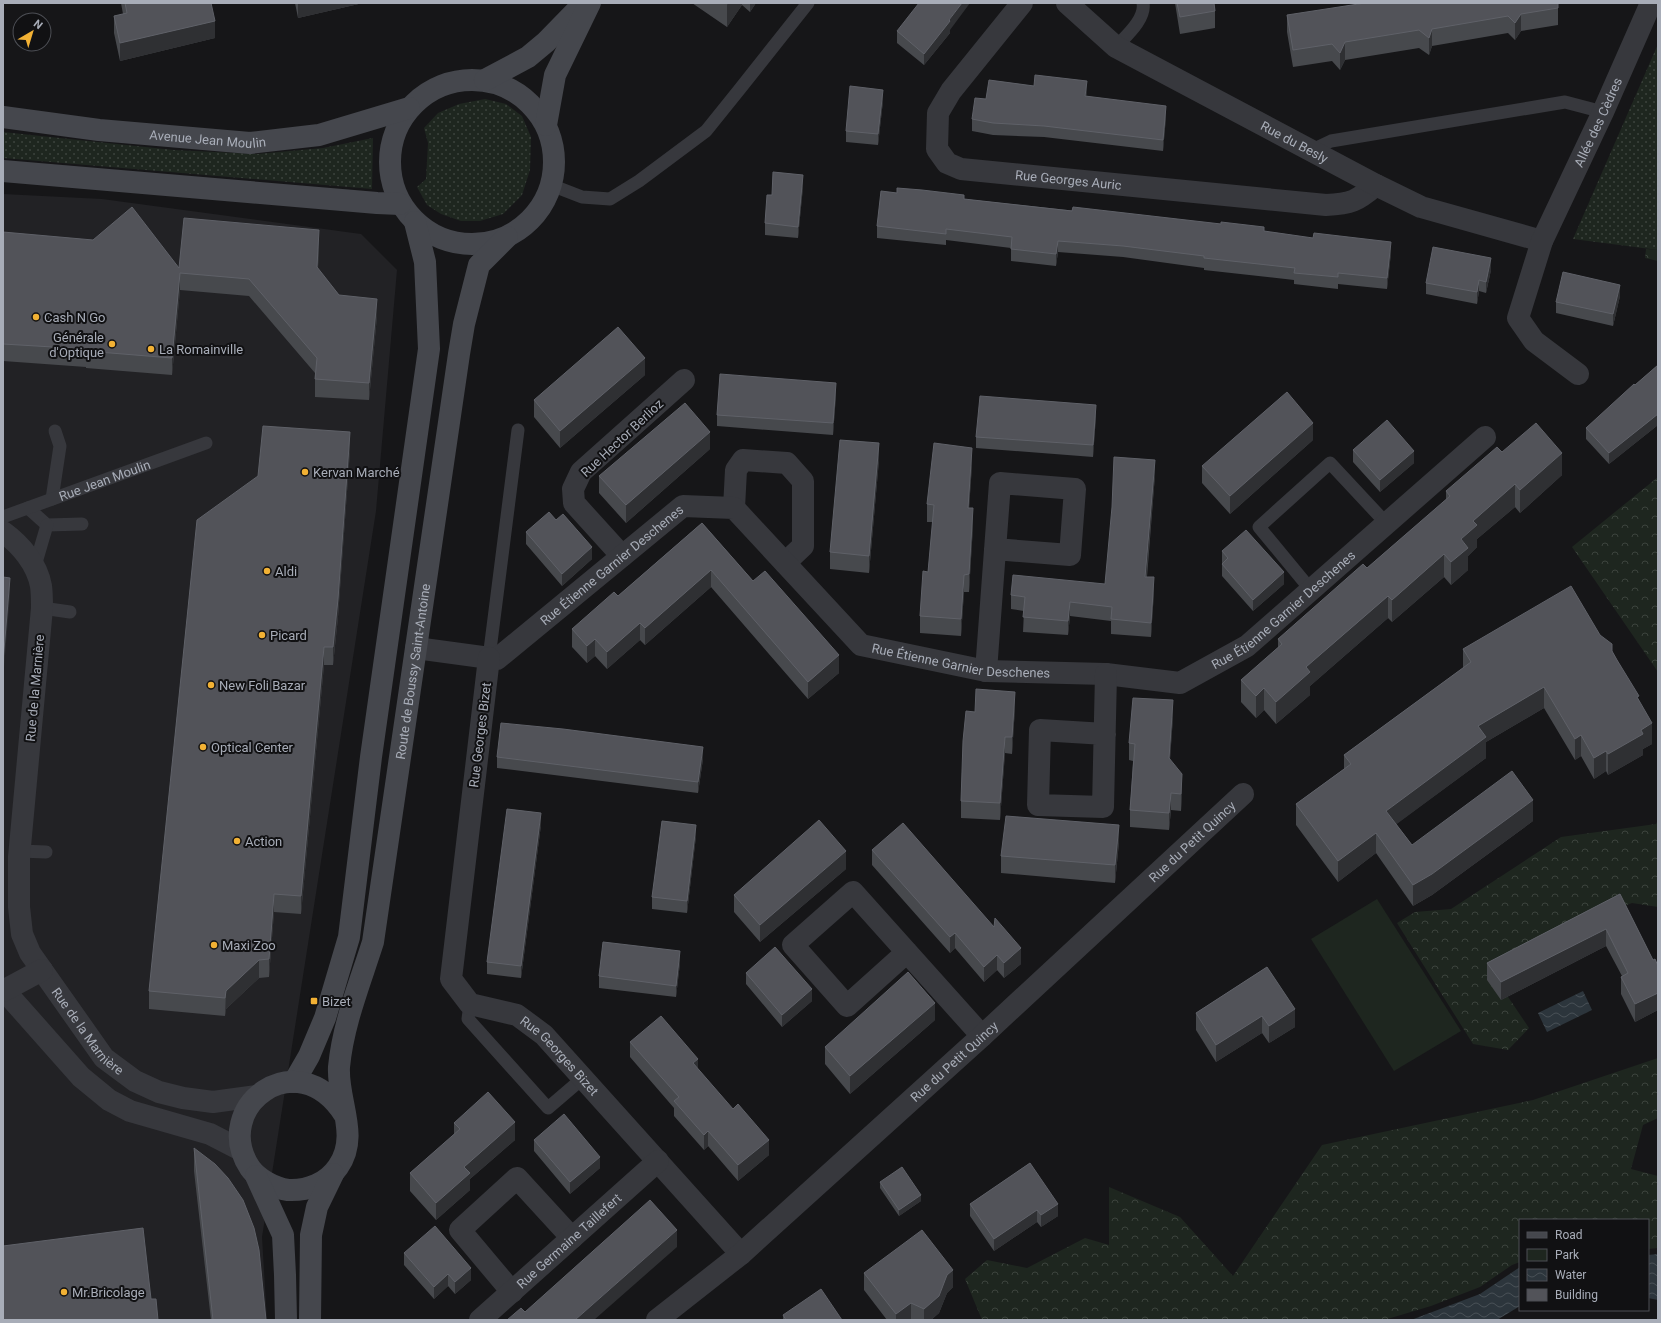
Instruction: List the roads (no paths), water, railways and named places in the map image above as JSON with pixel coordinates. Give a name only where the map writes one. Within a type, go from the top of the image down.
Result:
[{"type":"main road","points":[[485,80],[528,57],[546,42],[584,3]]},
{"type":"main road","points":[[546,125],[555,75],[590,3]]},
{"type":"main road","points":[[466,80],[485,80],[510,88],[530,104],[546,125],[552,144],[554,165],[551,185],[544,202],[534,217],[507,237],[488,243],[468,245],[449,241],[431,234],[415,222],[400,204],[391,180],[389,154],[395,129],[409,108],[429,90],[447,83],[466,80]]},
{"type":"main road","name":"Avenue Jean Moulin","points":[[3,117],[99,130],[250,143],[319,135],[409,108]]},
{"type":"main road","points":[[3,171],[377,204],[400,204]]},
{"type":"main road","points":[[294,1082],[309,1056],[325,1018],[349,937],[371,756],[429,349],[425,262],[415,222]]},
{"type":"main road","name":"Route de Boussy Saint-Antoine","points":[[344,1114],[339,1068],[346,1025],[373,942],[464,324],[479,265],[507,237]]},
{"type":"main road","points":[[286,1320],[286,1274],[283,1235],[256,1176],[241,1150],[240,1135],[242,1121],[248,1108],[257,1096],[268,1088],[281,1083],[294,1082],[308,1083],[318,1087],[332,1097],[344,1114],[348,1128],[348,1144],[343,1160],[317,1207],[311,1235],[310,1320]]},
{"type":"main road","points":[[256,1176],[270,1184],[286,1189],[301,1190],[319,1184],[334,1174]]},
{"type":"street","name":"Rue Georges Auric","points":[[1022,3],[951,91],[938,113],[937,150],[947,163],[961,169],[1326,205],[1346,204],[1361,198],[1376,185]]},
{"type":"street","name":"Rue du Besly","points":[[1067,3],[1116,46],[1376,185],[1421,207],[1542,241]]},
{"type":"street","name":"Allée des Cèdres","points":[[1578,374],[1534,341],[1518,318],[1542,241],[1603,112],[1651,3]]},
{"type":"street","name":"Rue Hector Berlioz","points":[[622,556],[574,503],[573,489],[581,472],[684,380]]},
{"type":"street","name":"Rue Étienne Garnier Deschenes","points":[[416,648],[497,659],[683,506],[734,508],[861,645],[986,671],[1106,674],[1180,683],[1247,646],[1485,437]]},
{"type":"street","points":[[734,508],[736,470],[743,460],[787,463],[803,482],[802,546],[785,563]]},
{"type":"street","points":[[986,671],[1000,483],[1075,489],[1070,555],[996,549]]},
{"type":"street","name":"Rue de la Marnière","points":[[3,532],[18,545],[35,566],[41,586],[42,608],[20,854],[19,907],[22,934],[30,953],[104,1058],[135,1081],[159,1092],[183,1098],[213,1102],[237,1100],[257,1096]]},
{"type":"street","name":"Rue Georges Bizet","points":[[489,658],[451,979],[470,1004],[517,1015],[544,1035],[742,1254]]},
{"type":"street","points":[[1105,734],[1040,730],[1038,805],[1103,808],[1105,734],[1106,674]]},
{"type":"street","name":"Rue du Petit Quincy","points":[[657,1320],[742,1254],[982,1036],[1243,794]]},
{"type":"street","name":"Rue de la Marnière","points":[[3,890],[11,882],[20,854]]},
{"type":"street","points":[[908,952],[847,1006],[793,945],[853,892],[908,952],[982,1036]]},
{"type":"street","points":[[42,970],[3,990],[81,1077],[109,1100],[130,1111],[210,1134],[241,1150]]},
{"type":"street","name":"Rue Germaine Taillefert","points":[[480,1320],[658,1162]]},
{"type":"street","points":[[512,1292],[460,1230],[471,1219],[517,1178],[572,1238]]},
{"type":"lane","points":[[551,185],[582,197],[610,199],[639,181],[706,131],[808,3]]},
{"type":"lane","points":[[1116,46],[1134,29],[1144,8],[1143,3]]},
{"type":"lane","points":[[1312,150],[1331,141],[1565,102],[1603,112]]},
{"type":"lane","points":[[489,658],[518,430]]},
{"type":"lane","points":[[52,499],[60,446],[55,431]]},
{"type":"lane","name":"Rue Jean Moulin","points":[[3,517],[206,443]]},
{"type":"lane","points":[[1311,590],[1259,527],[1330,463],[1386,523]]},
{"type":"lane","points":[[28,508],[47,525],[82,524]]},
{"type":"lane","points":[[35,566],[47,525]]},
{"type":"lane","points":[[42,608],[70,612]]},
{"type":"lane","points":[[20,854],[46,852]]},
{"type":"lane","points":[[470,1004],[468,1019],[548,1108],[583,1078]]},
{"type":"water","points":[[1583,991],[1592,1010],[1547,1032],[1538,1013]]},
{"type":"water","points":[[1658,1254],[1658,1300],[1649,1298],[1649,1255]]},
{"type":"water","points":[[1519,1268],[1519,1307],[1497,1320],[1411,1320],[1480,1294]]},
{"type":"place","name":"Cash N Go","points":[[36,317]]},
{"type":"place","name":"Générale d'Optique","points":[[112,344]]},
{"type":"place","name":"La Romainville","points":[[151,349]]},
{"type":"place","name":"Kervan Marché","points":[[305,472]]},
{"type":"place","name":"Aldi","points":[[267,571]]},
{"type":"place","name":"Picard","points":[[262,635]]},
{"type":"place","name":"New Foli Bazar","points":[[211,685]]},
{"type":"place","name":"Optical Center","points":[[203,747]]},
{"type":"place","name":"Action","points":[[237,841]]},
{"type":"place","name":"Maxi Zoo","points":[[214,945]]},
{"type":"place","name":"Bizet","points":[[314,1001]]},
{"type":"place","name":"Mr.Bricolage","points":[[64,1292]]}]
